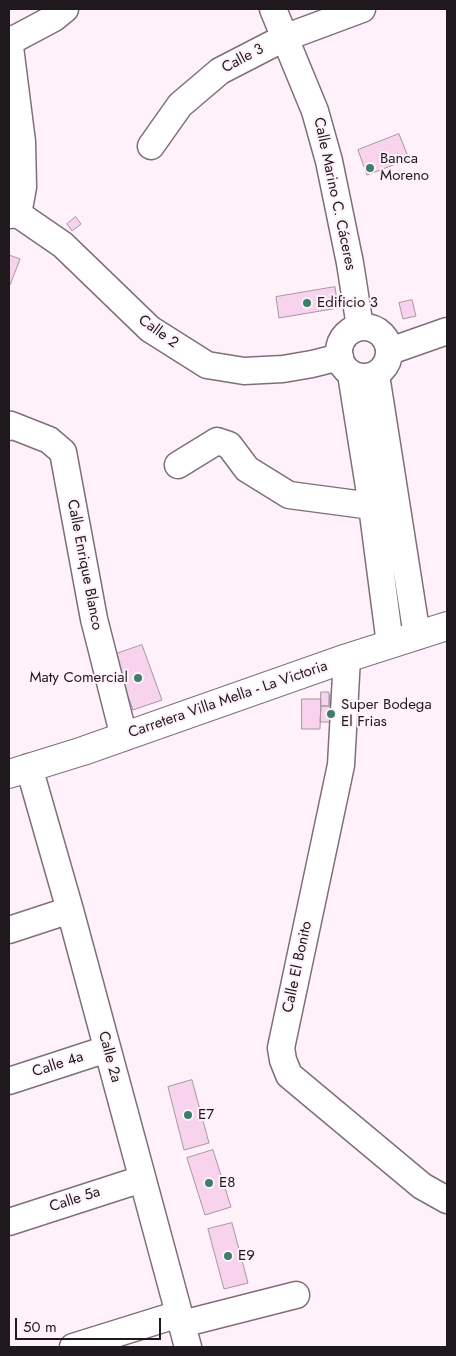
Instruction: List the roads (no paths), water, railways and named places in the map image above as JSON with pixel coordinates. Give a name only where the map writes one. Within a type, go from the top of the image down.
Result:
[{"type":"main road","name":"Carretera Villa Mella - La Victoria","points":[[19,771],[124,737],[347,658],[447,626]]},
{"type":"street","points":[[13,214],[23,188],[22,142],[9,41],[54,18],[66,9]]},
{"type":"street","name":"Calle Marino C. Cáceres","points":[[273,9],[284,38],[300,70],[315,111],[329,161],[350,263],[360,327]]},
{"type":"street","name":"Calle 3","points":[[151,146],[180,105],[220,71],[284,38],[362,9]]},
{"type":"street","name":"Calle 2","points":[[13,214],[63,245],[150,329],[207,364],[244,371],[283,369],[312,364],[356,369]]},
{"type":"street","points":[[356,369],[387,365],[390,351],[389,344],[380,332],[360,327],[348,333],[340,344],[356,369],[417,636]]},
{"type":"street","points":[[390,351],[447,331]]},
{"type":"street","points":[[356,369],[390,644]]},
{"type":"street","name":"Calle Enrique Blanco","points":[[9,427],[11,425],[49,440],[62,452],[94,619],[124,737]]},
{"type":"street","points":[[178,465],[217,441],[229,445],[247,469],[289,495],[372,506]]},
{"type":"street","name":"Calle El Bonito","points":[[347,658],[340,765],[281,1048],[283,1060],[289,1074],[422,1186],[447,1200]]},
{"type":"street","name":"Calle 2a","points":[[19,771],[70,910],[183,1328]]},
{"type":"street","points":[[9,930],[70,910]]},
{"type":"street","name":"Calle 4a","points":[[9,1081],[107,1049]]},
{"type":"street","name":"Calle 5a","points":[[9,1222],[142,1179]]},
{"type":"street","points":[[73,1347],[183,1328],[296,1295]]},
{"type":"place","name":"Banca Moreno","points":[[370,168]]},
{"type":"place","name":"Edificio 3","points":[[307,303]]},
{"type":"place","name":"Maty Comercial","points":[[138,678]]},
{"type":"place","name":"Super Bodega El Frias","points":[[331,714]]},
{"type":"place","name":"E7","points":[[188,1115]]},
{"type":"place","name":"E8","points":[[209,1183]]},
{"type":"place","name":"E9","points":[[228,1256]]}]
